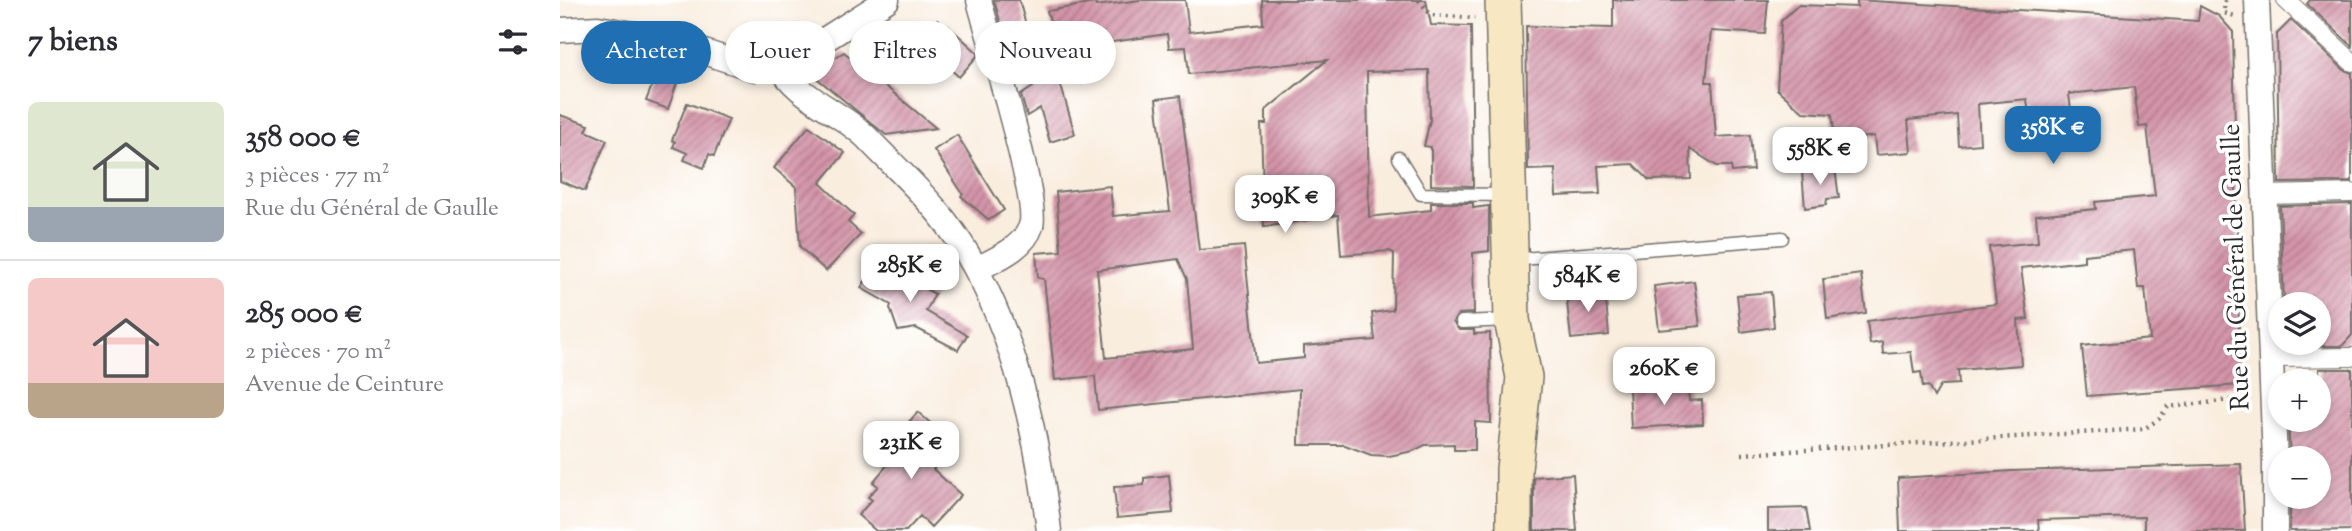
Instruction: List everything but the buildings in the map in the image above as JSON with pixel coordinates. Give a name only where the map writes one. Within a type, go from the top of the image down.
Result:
[{"type":"main road","points":[[1503,0],[1512,320],[1524,377],[1514,469],[1514,531]]},
{"type":"street","points":[[835,34],[887,0]]},
{"type":"street","points":[[977,269],[1009,252],[1021,241],[1031,229],[1032,204],[979,0]]},
{"type":"street","name":"Rue du Général de Gaulle","points":[[2257,0],[2271,369]]},
{"type":"street","points":[[2286,0],[2352,62]]},
{"type":"street","points":[[560,30],[598,29],[646,36],[725,59]]},
{"type":"street","points":[[794,84],[863,133],[945,220],[977,269],[1002,329],[1029,412],[1049,531]]},
{"type":"street","points":[[2264,195],[2352,193]]},
{"type":"street","points":[[2271,358],[2352,357]]},
{"type":"street","name":"Rue du Général de Gaulle","points":[[2273,432],[2275,531]]},
{"type":"lane","points":[[1399,158],[1421,194],[1509,195]]},
{"type":"lane","points":[[1510,260],[1782,238]]},
{"type":"lane","points":[[1462,322],[1512,320]]},
{"type":"path","points":[[1419,0],[1431,15],[1487,18],[1488,36],[1504,37]]},
{"type":"path","points":[[1742,454],[2144,429],[2159,419],[2168,407],[2268,395]]}]
